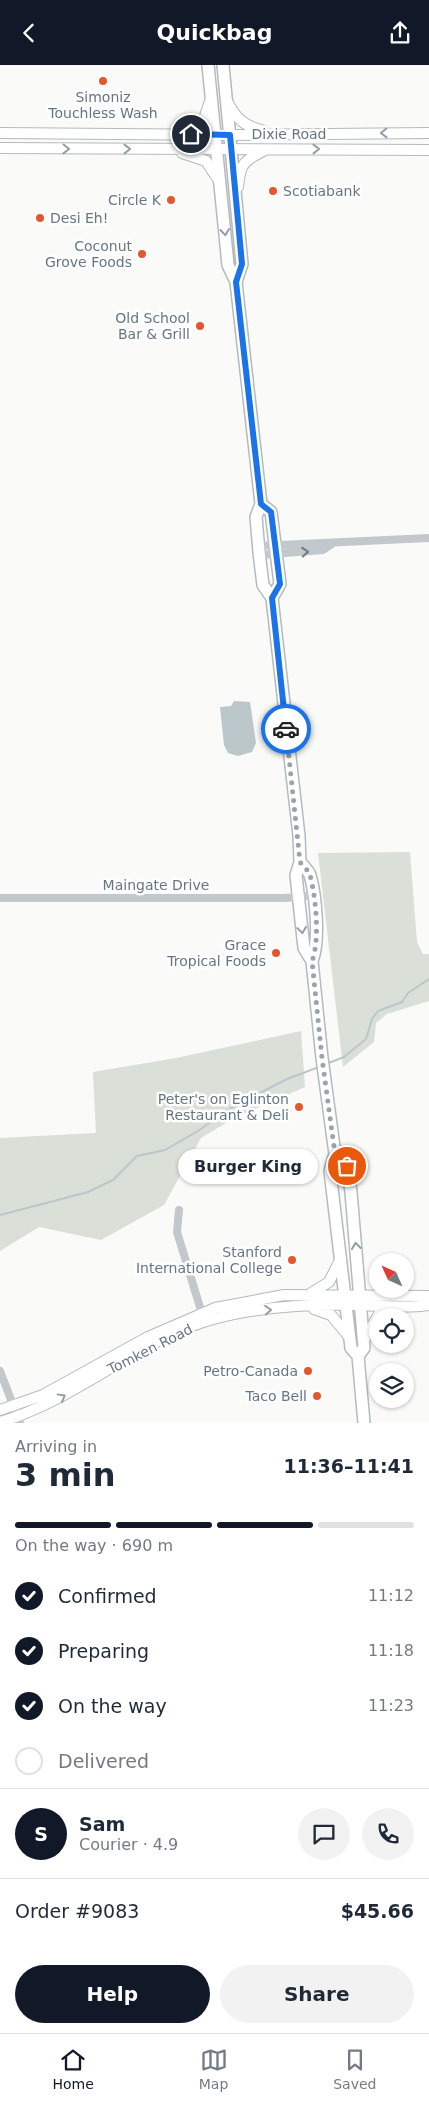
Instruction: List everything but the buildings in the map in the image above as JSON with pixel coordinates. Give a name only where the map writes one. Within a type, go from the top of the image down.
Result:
[{"type":"main road","points":[[208,65],[228,265],[236,282],[261,504],[256,517],[263,585],[272,598],[300,862],[296,875],[298,897],[304,948],[312,961],[325,1085],[335,1154],[330,1171],[351,1348],[358,1357],[364,1423]]},
{"type":"main road","points":[[223,65],[242,264],[236,282]]},
{"type":"main road","points":[[174,133],[192,129],[203,122],[209,108],[211,92]]},
{"type":"main road","points":[[226,100],[240,121],[249,127],[280,135]]},
{"type":"main road","name":"Dixie Road","points":[[0,133],[280,135],[429,133]]},
{"type":"main road","points":[[93,133],[93,149]]},
{"type":"main road","name":"Dixie Road","points":[[0,148],[429,150]]},
{"type":"main road","points":[[161,149],[200,157],[211,166],[220,183]]},
{"type":"main road","points":[[236,198],[242,166],[246,161],[267,149]]},
{"type":"main road","points":[[261,504],[271,512],[276,549],[280,584],[272,598]]},
{"type":"main road","points":[[300,862],[309,873],[313,895],[317,948],[312,961]]},
{"type":"main road","points":[[335,1154],[347,1166],[364,1348],[358,1357]]},
{"type":"main road","points":[[308,1295],[329,1282],[341,1257]]},
{"type":"main road","name":"Tomken Road","points":[[0,1410],[64,1385],[148,1337],[262,1298],[308,1295],[361,1300],[429,1296]]},
{"type":"main road","name":"Tomken Road","points":[[0,1422],[19,1420],[203,1317],[306,1307],[346,1300]]},
{"type":"main road","name":"Tomken Road","points":[[361,1300],[393,1306],[429,1305]]},
{"type":"main road","points":[[363,1343],[379,1313],[393,1306]]},
{"type":"main road","points":[[306,1307],[331,1315],[350,1338]]},
{"type":"street","points":[[259,550],[323,550],[332,544],[429,538]]},
{"type":"street","name":"Maingate Drive","points":[[0,898],[298,897],[313,895]]},
{"type":"street","points":[[179,1210],[177,1232],[203,1317]]},
{"type":"street","points":[[0,1371],[19,1420]]},
{"type":"shaded area","points":[[234,701],[250,702],[256,743],[252,752],[238,756],[228,753],[224,745],[220,707],[231,706]]},
{"type":"shaded area","points":[[410,852],[417,942],[423,954],[429,954],[429,1001],[387,1014],[376,1023],[374,1042],[343,1067],[318,853]]},
{"type":"shaded area","points":[[301,1031],[305,1087],[236,1117],[201,1138],[164,1205],[101,1240],[39,1227],[0,1251],[0,1138],[96,1133],[93,1072],[176,1058]]},
{"type":"waterway","points":[[326,1064],[344,1057],[366,1039],[372,1019],[378,1011],[402,1002],[408,993],[429,979]]},
{"type":"waterway","points":[[0,1215],[88,1192],[113,1180],[137,1156],[165,1150],[198,1131],[231,1108],[287,1079],[319,1067]]},
{"type":"way so far","points":[[286,729],[299,836],[300,862],[309,873],[313,895],[317,948],[312,961],[325,1085],[335,1154],[347,1166]]},
{"type":"place","name":"Simoniz Touchless Wash","points":[[103,81]]},
{"type":"place","name":"Scotiabank","points":[[273,191]]},
{"type":"place","name":"Circle K","points":[[171,200]]},
{"type":"place","name":"Desi Eh!","points":[[40,218]]},
{"type":"place","name":"Coconut Grove Foods","points":[[142,254]]},
{"type":"place","name":"Old School Bar & Grill","points":[[200,326]]},
{"type":"place","name":"Grace Tropical Foods","points":[[276,953]]},
{"type":"place","name":"Peter's on Eglinton Restaurant & Deli","points":[[299,1107]]},
{"type":"place","name":"Burger King","points":[[347,1166]]},
{"type":"place","name":"Stanford International College","points":[[292,1260]]},
{"type":"place","name":"Petro-Canada","points":[[308,1371]]},
{"type":"place","name":"Taco Bell","points":[[317,1396]]},
{"type":"route","points":[[191,134],[230,135],[242,264],[236,282],[261,504],[271,512],[276,544],[280,584],[272,598],[286,729]]}]
